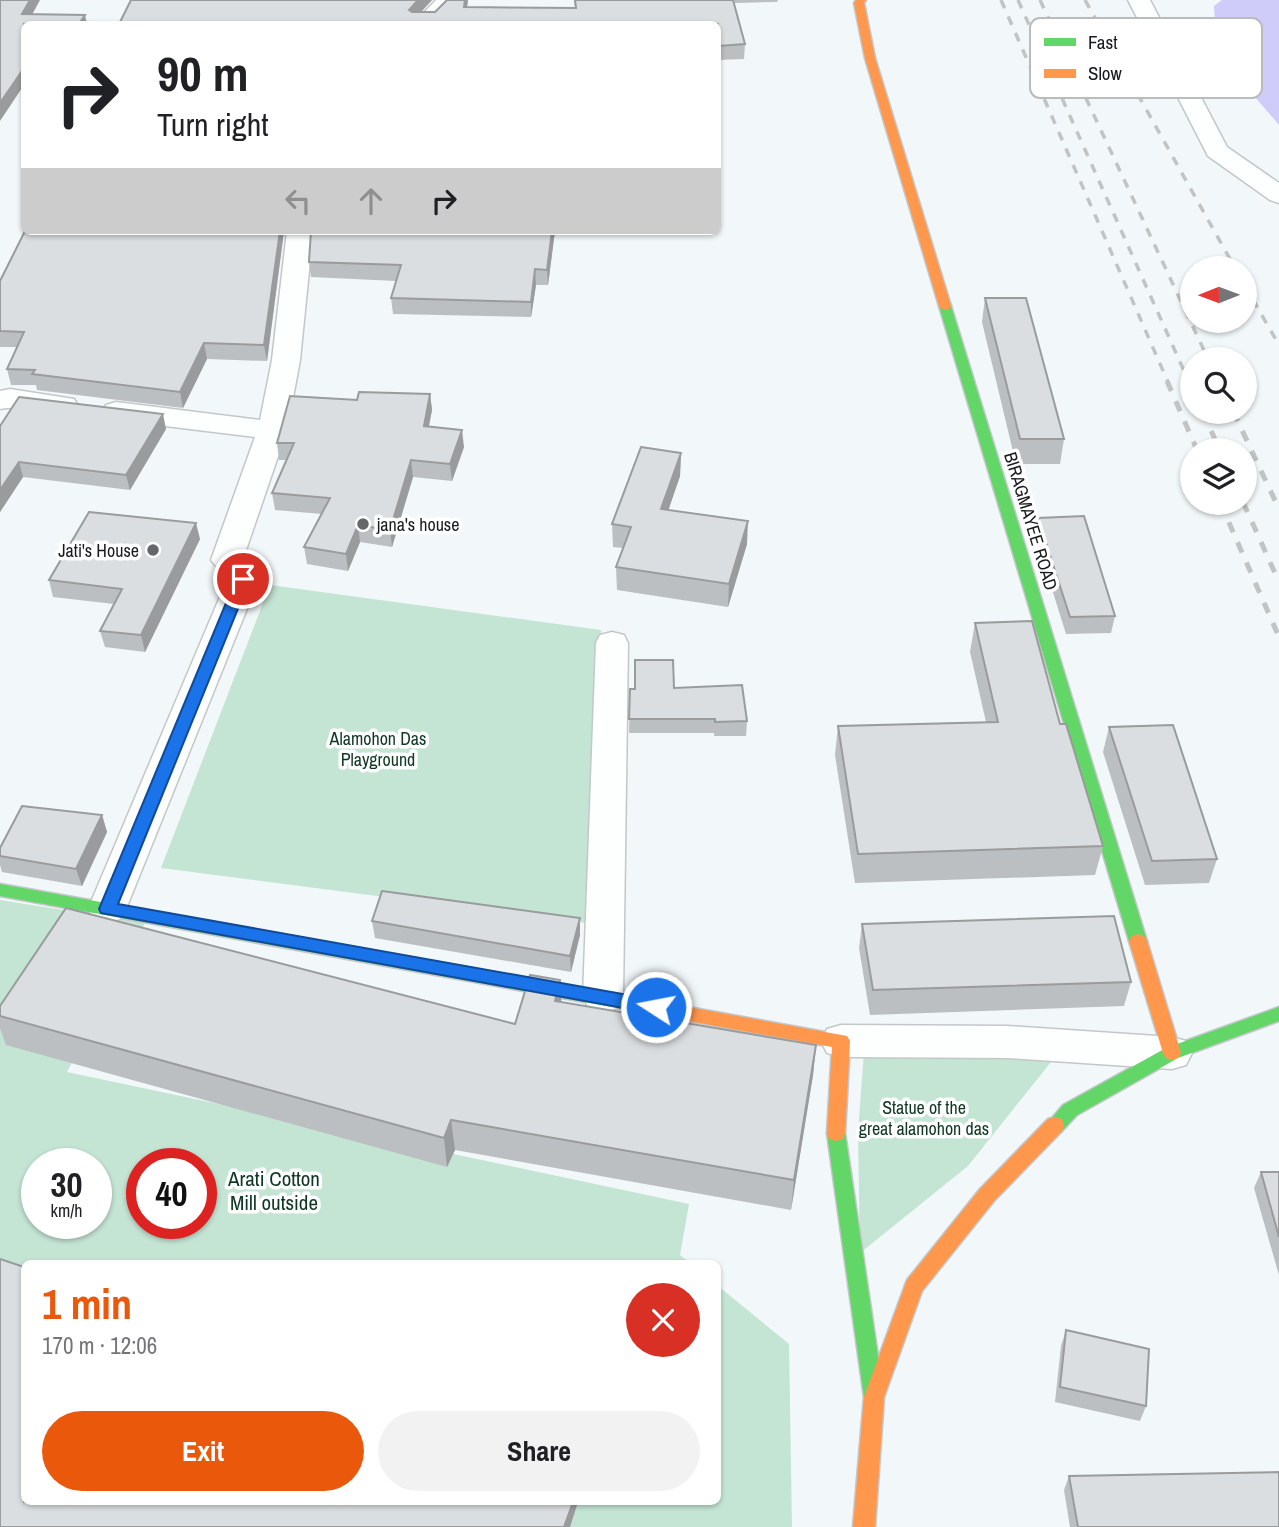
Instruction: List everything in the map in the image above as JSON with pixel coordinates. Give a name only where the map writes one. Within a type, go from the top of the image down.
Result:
[{"type":"main road","name":"BIRAGMAYEE ROAD","points":[[861,0],[859,14],[870,58],[1172,1053]]},
{"type":"main road","points":[[0,890],[841,1041],[836,1132],[874,1397],[864,1527]]},
{"type":"main road","points":[[874,1397],[914,1286],[987,1195],[1070,1110],[1172,1053],[1279,1014]]},
{"type":"street","points":[[427,21],[448,0]]},
{"type":"street","points":[[1139,0],[1148,18]]},
{"type":"street","points":[[1190,98],[1217,151],[1279,195]]},
{"type":"street","points":[[107,909],[243,579],[227,560],[272,429],[286,360],[300,235]]},
{"type":"street","points":[[0,400],[10,398],[272,429]]},
{"type":"street","points":[[603,997],[612,643]]},
{"type":"street","points":[[841,1041],[1008,1042],[1172,1053]]},
{"type":"green space","name":"Alamohon Das Playground","points":[[270,585],[601,630],[586,923],[161,868]]},
{"type":"green space","name":"Arati Cotton Mill outside","points":[[0,900],[145,923],[67,1072],[689,1204],[680,1255],[686,1260],[21,1260],[21,1505],[721,1505],[721,1288],[789,1344],[792,1527],[0,1527]]},
{"type":"green space","name":"Statue of the great alamohon das","points":[[864,1052],[1055,1057],[968,1166],[860,1253],[858,1132]]},
{"type":"water","points":[[1222,0],[1279,0],[1279,125],[1257,98],[1262,98],[1262,18],[1215,18],[1214,6]]},
{"type":"building","points":[[0,0],[30,0],[22,14],[85,15],[81,21],[21,21],[21,72],[0,103]]},
{"type":"building","points":[[131,0],[418,0],[409,10],[435,12],[447,0],[465,0],[464,7],[576,8],[575,0],[733,0],[745,44],[721,46],[721,21],[120,21]]},
{"type":"building","points":[[23,235],[279,235],[264,345],[204,343],[180,392],[32,374],[35,370],[7,369],[24,332],[0,331],[0,281]]},
{"type":"building","points":[[311,235],[551,235],[547,270],[535,269],[531,302],[391,298],[401,265],[309,262]]},
{"type":"building","points":[[985,298],[1026,298],[1064,439],[1020,439]]},
{"type":"building","points":[[359,392],[430,394],[424,426],[462,430],[450,464],[411,460],[390,530],[358,525],[346,554],[304,547],[330,498],[272,493],[294,443],[277,443],[290,396],[357,400]]},
{"type":"building","points":[[19,397],[163,414],[126,475],[19,462],[0,490],[0,426]]},
{"type":"building","points":[[641,447],[681,453],[661,509],[748,521],[729,584],[616,567],[631,527],[612,524]]},
{"type":"building","points":[[89,512],[196,523],[141,635],[100,631],[122,589],[49,580]]},
{"type":"building","points":[[1084,516],[1115,616],[1070,617],[1038,518]]},
{"type":"building","points":[[1032,621],[1060,724],[1066,724],[1103,846],[858,854],[838,726],[998,722],[975,623]]},
{"type":"building","points":[[635,660],[673,660],[674,688],[742,685],[747,721],[629,719],[630,689],[635,689]]},
{"type":"building","points":[[1173,725],[1217,859],[1152,861],[1109,727]]},
{"type":"building","points":[[22,806],[102,815],[76,869],[0,856],[0,848]]},
{"type":"building","points":[[382,891],[580,918],[570,956],[372,921]]},
{"type":"building","points":[[66,908],[515,1024],[530,975],[560,980],[555,1001],[816,1045],[794,1180],[451,1120],[444,1138],[0,1016],[0,1006]]},
{"type":"building","points":[[1114,916],[1131,982],[873,990],[862,924]]},
{"type":"building","points":[[1261,1172],[1279,1172],[1279,1237]]},
{"type":"building","points":[[0,1259],[21,1266],[21,1505],[572,1505],[564,1527],[0,1527]]},
{"type":"building","points":[[1066,1330],[1149,1349],[1146,1406],[1060,1387]]},
{"type":"building","points":[[1279,1472],[1279,1527],[1078,1527],[1069,1476]]},
{"type":"railway","points":[[1001,0],[1030,66]]},
{"type":"railway","points":[[1018,0],[1030,27]]},
{"type":"railway","points":[[1040,0],[1048,18]]},
{"type":"railway","points":[[1085,0],[1095,18]]},
{"type":"railway","points":[[1044,98],[1168,382]]},
{"type":"railway","points":[[1062,98],[1180,362]]},
{"type":"railway","points":[[1086,98],[1202,347]]},
{"type":"railway","points":[[1140,98],[1228,256]]},
{"type":"railway","points":[[1257,307],[1279,345]]},
{"type":"railway","points":[[1167,381],[1192,438]]},
{"type":"railway","points":[[1208,424],[1214,438]]},
{"type":"railway","points":[[1239,424],[1279,509]]},
{"type":"railway","points":[[1226,515],[1279,637]]},
{"type":"railway","points":[[1249,515],[1279,582]]},
{"type":"traffic: fast","points":[[945,306],[1138,941]]},
{"type":"traffic: fast","points":[[0,890],[650,1007]]},
{"type":"traffic: fast","points":[[1055,1125],[1070,1110],[1172,1053],[1279,1014]]},
{"type":"traffic: fast","points":[[836,1133],[874,1397]]},
{"type":"traffic: slow","points":[[861,0],[859,3],[870,58],[945,306]]},
{"type":"traffic: slow","points":[[1138,941],[1172,1053]]},
{"type":"traffic: slow","points":[[650,1007],[841,1041],[836,1133]]},
{"type":"traffic: slow","points":[[864,1527],[874,1397],[914,1286],[987,1195],[1055,1125]]},
{"type":"place","name":"jana's house","points":[[363,524]]},
{"type":"place","name":"Jati's House","points":[[153,550]]},
{"type":"route","points":[[243,579],[107,909],[656,1007]]}]
